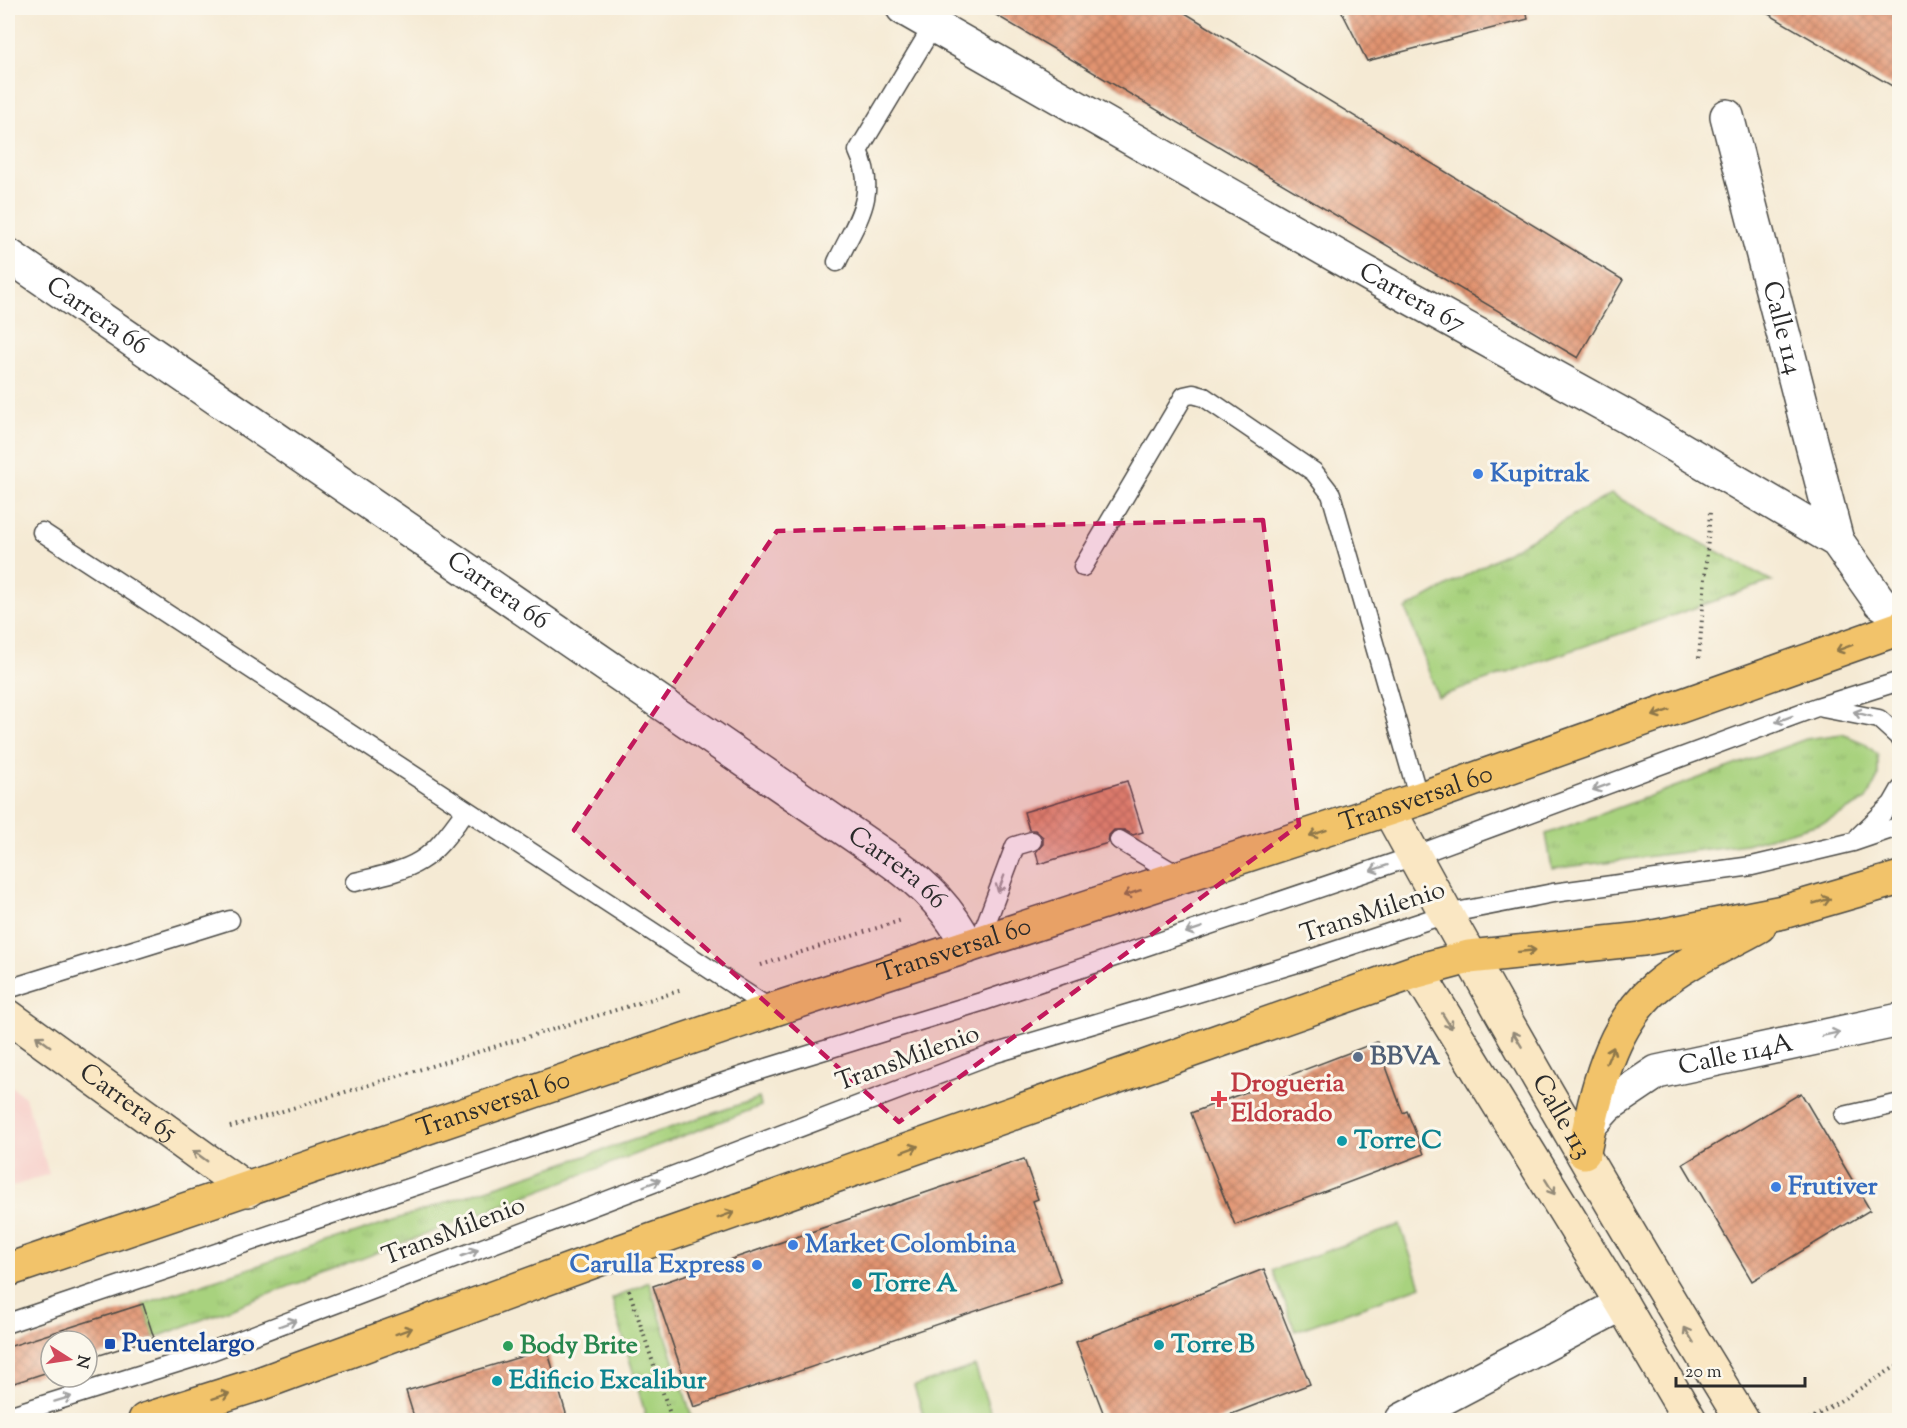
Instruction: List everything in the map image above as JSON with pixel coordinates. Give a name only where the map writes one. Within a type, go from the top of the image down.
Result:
[{"type":"main road","name":"Transversal 60","points":[[8,1270],[772,1010],[1419,800],[1899,628]]},
{"type":"main road","points":[[145,1420],[260,1384],[639,1245],[1417,971],[1469,957],[1643,939],[1783,912],[1899,878]]},
{"type":"main road","points":[[1586,1139],[1604,1068],[1618,1037],[1641,1001],[1672,976],[1783,912]]},
{"type":"street","name":"Carrera 67","points":[[903,8],[1713,467],[1837,541],[1880,602],[1899,614]]},
{"type":"street","name":"Calle 114","points":[[1727,116],[1837,541]]},
{"type":"street","name":"Carrera 66","points":[[8,255],[893,862],[919,881],[944,906],[973,944]]},
{"type":"street","name":"Calle 113","points":[[1389,810],[1469,957],[1586,1139],[1658,1284],[1742,1420]]},
{"type":"street","name":"Calle 113","points":[[1417,971],[1622,1304],[1690,1420]]},
{"type":"street","name":"Carrera 65","points":[[8,1016],[248,1190]]},
{"type":"street","name":"Calle 114A","points":[[1586,1139],[1608,1105],[1657,1072],[1899,1020]]},
{"type":"street","points":[[1402,1420],[1622,1304]]},
{"type":"lane","points":[[837,262],[864,205],[869,187],[866,168],[858,151],[933,26]]},
{"type":"lane","points":[[1083,567],[1184,396],[1193,394],[1204,397],[1314,472],[1331,494],[1419,800]]},
{"type":"lane","points":[[42,532],[772,1010]]},
{"type":"lane","name":"TransMilenio","points":[[8,1323],[760,1070],[981,1002],[1414,856],[1816,707],[1899,681]]},
{"type":"lane","points":[[1816,707],[1879,719],[1899,738]]},
{"type":"lane","points":[[1853,842],[1892,804],[1899,790]]},
{"type":"lane","points":[[355,882],[399,872],[419,863],[440,847],[466,810]]},
{"type":"lane","name":"TransMilenio","points":[[8,1416],[193,1358],[993,1054],[1301,962],[1446,914],[1553,892],[1752,867],[1853,842],[1899,826]]},
{"type":"lane","points":[[1119,840],[1181,877]]},
{"type":"lane","points":[[973,944],[1015,846],[1032,841]]},
{"type":"lane","points":[[8,989],[230,920]]},
{"type":"lane","points":[[1844,1116],[1899,1103]]},
{"type":"path","points":[[1698,664],[1713,467]]},
{"type":"path","points":[[180,1142],[722,978],[944,906]]},
{"type":"path","points":[[627,1283],[672,1420]]},
{"type":"path","points":[[1809,1420],[1899,1364]]},
{"type":"highlighted area","points":[[1263,520],[1299,825],[899,1122],[574,830],[777,531]]},
{"type":"shaded area","points":[[8,1084],[25,1097],[49,1174],[8,1188]]},
{"type":"green space","points":[[1611,494],[1772,581],[1438,697],[1406,609]]},
{"type":"green space","points":[[1842,734],[1864,743],[1878,755],[1878,777],[1866,800],[1826,822],[1746,844],[1552,869],[1546,834],[1806,739]]},
{"type":"green space","points":[[759,1098],[761,1106],[154,1338],[143,1304]]},
{"type":"green space","points":[[1400,1225],[1421,1286],[1295,1331],[1273,1270]]},
{"type":"green space","points":[[649,1282],[693,1420],[647,1420],[612,1299]]},
{"type":"green space","points":[[975,1366],[993,1420],[925,1420],[914,1386]]},
{"type":"building","points":[[984,8],[1177,8],[1623,280],[1578,358]]},
{"type":"building","points":[[1340,8],[1526,8],[1528,19],[1367,61]]},
{"type":"building","points":[[1758,8],[1899,8],[1899,90]]},
{"type":"building","points":[[1127,781],[1143,832],[1133,835],[1124,830],[1114,830],[1109,835],[1108,843],[1039,864],[1036,852],[1043,844],[1043,837],[1035,830],[1029,830],[1024,812]]},
{"type":"building","name":"Torre C","points":[[1377,1042],[1403,1113],[1407,1111],[1424,1154],[1235,1225],[1191,1113]]},
{"type":"building","name":"Frutiver","points":[[1801,1093],[1870,1210],[1752,1281],[1683,1164]]},
{"type":"building","name":"Torre A","points":[[1024,1159],[1038,1199],[1033,1201],[1061,1282],[694,1407],[653,1286]]},
{"type":"building","name":"Torre B","points":[[1264,1269],[1310,1384],[1216,1420],[1106,1420],[1076,1342]]},
{"type":"building","name":"Puentelargo","points":[[143,1304],[154,1338],[99,1355],[99,1329],[65,1329]]},
{"type":"building","name":"Puentelargo","points":[[39,1337],[39,1375],[8,1385],[8,1347]]},
{"type":"building","name":"Edificio Excalibur","points":[[547,1349],[568,1420],[415,1420],[406,1391]]},
{"type":"place","name":"Kupitrak","points":[[1478,474]]},
{"type":"place","name":"BBVA","points":[[1358,1057]]},
{"type":"place","name":"Drogueria Eldorado","points":[[1219,1099]]},
{"type":"place","name":"Torre C","points":[[1342,1141]]},
{"type":"place","name":"Frutiver","points":[[1776,1187]]},
{"type":"place","name":"Market Colombina","points":[[793,1245]]},
{"type":"place","name":"Carulla Express","points":[[757,1265]]},
{"type":"place","name":"Torre A","points":[[857,1284]]},
{"type":"place","name":"Puentelargo","points":[[110,1344]]},
{"type":"place","name":"Torre B","points":[[1159,1345]]},
{"type":"place","name":"Body Brite","points":[[508,1346]]},
{"type":"place","name":"Edificio Excalibur","points":[[497,1381]]}]
